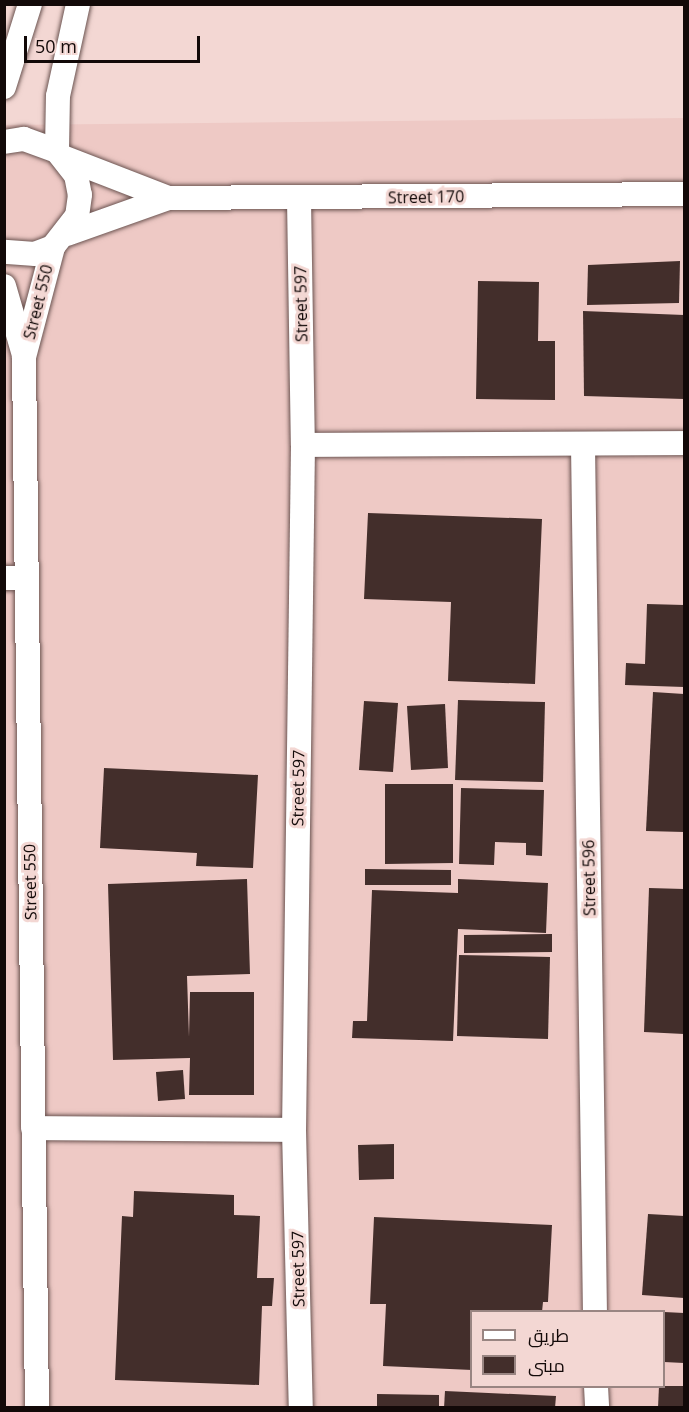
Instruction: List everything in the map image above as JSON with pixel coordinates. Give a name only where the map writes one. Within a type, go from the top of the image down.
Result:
[{"type":"street","points":[[4,87],[30,4]]},
{"type":"street","points":[[61,154],[58,96],[78,4]]},
{"type":"street","name":"Street 170","points":[[4,142],[24,139],[168,198]]},
{"type":"street","name":"Street 550","points":[[37,1407],[33,1128],[16,578],[24,357],[60,240],[80,195],[61,154]]},
{"type":"street","name":"Street 170","points":[[4,252],[35,254],[60,240],[168,198],[684,195]]},
{"type":"street","name":"Street 597","points":[[299,199],[303,445],[294,1130],[301,1407]]},
{"type":"street","name":"Street 550","points":[[4,286],[24,357]]},
{"type":"street","points":[[303,445],[584,445],[684,442]]},
{"type":"street","name":"Street 596","points":[[584,445],[595,1310]]},
{"type":"street","points":[[33,1128],[294,1130]]},
{"type":"street","points":[[596,1388],[597,1407]]},
{"type":"shaded area","points":[[684,118],[684,1407],[5,1407],[4,125]]},
{"type":"building","points":[[680,261],[679,303],[587,305],[588,265]]},
{"type":"building","points":[[478,281],[539,282],[538,341],[555,341],[555,400],[476,399]]},
{"type":"building","points":[[583,311],[684,315],[684,399],[584,396]]},
{"type":"building","points":[[368,513],[542,519],[535,684],[448,681],[451,602],[364,599]]},
{"type":"building","points":[[647,604],[684,605],[684,687],[625,685],[626,663],[645,664]]},
{"type":"building","points":[[653,692],[684,694],[684,832],[646,831]]},
{"type":"building","points":[[458,700],[545,702],[543,782],[455,780]]},
{"type":"building","points":[[364,701],[398,703],[393,772],[359,770]]},
{"type":"building","points":[[445,704],[448,768],[411,770],[407,706]]},
{"type":"building","points":[[104,768],[258,775],[253,868],[196,866],[197,853],[100,848]]},
{"type":"building","points":[[385,784],[453,784],[453,863],[385,864]]},
{"type":"building","points":[[461,788],[544,790],[542,856],[526,855],[526,843],[495,842],[494,865],[459,864]]},
{"type":"building","points":[[365,869],[451,870],[451,885],[365,885]]},
{"type":"building","points":[[247,879],[250,974],[187,976],[189,1037],[190,992],[254,992],[254,1095],[189,1095],[190,1058],[113,1060],[108,884]]},
{"type":"building","points":[[458,879],[548,883],[546,933],[458,929],[453,1041],[352,1038],[353,1021],[367,1021],[372,890],[458,893]]},
{"type":"building","points":[[649,888],[684,889],[684,1034],[644,1032]]},
{"type":"building","points":[[552,934],[552,952],[464,953],[464,935]]},
{"type":"building","points":[[459,955],[550,957],[548,1039],[457,1036]]},
{"type":"building","points":[[183,1070],[185,1099],[158,1101],[156,1072]]},
{"type":"building","points":[[394,1144],[394,1179],[359,1180],[358,1145]]},
{"type":"building","points":[[134,1191],[234,1195],[234,1215],[260,1216],[257,1278],[274,1278],[272,1306],[262,1306],[259,1385],[115,1380],[122,1216],[133,1217]]},
{"type":"building","points":[[648,1214],[684,1216],[684,1298],[642,1295]]},
{"type":"building","points":[[374,1217],[552,1225],[548,1302],[543,1302],[542,1310],[470,1310],[470,1370],[383,1366],[386,1304],[370,1304]]},
{"type":"building","points":[[665,1312],[684,1313],[684,1363],[665,1362]]},
{"type":"building","points":[[684,1386],[684,1408],[658,1408],[659,1388]]},
{"type":"building","points":[[445,1391],[556,1396],[555,1408],[444,1408]]},
{"type":"building","points":[[377,1394],[439,1395],[439,1408],[377,1408]]}]
